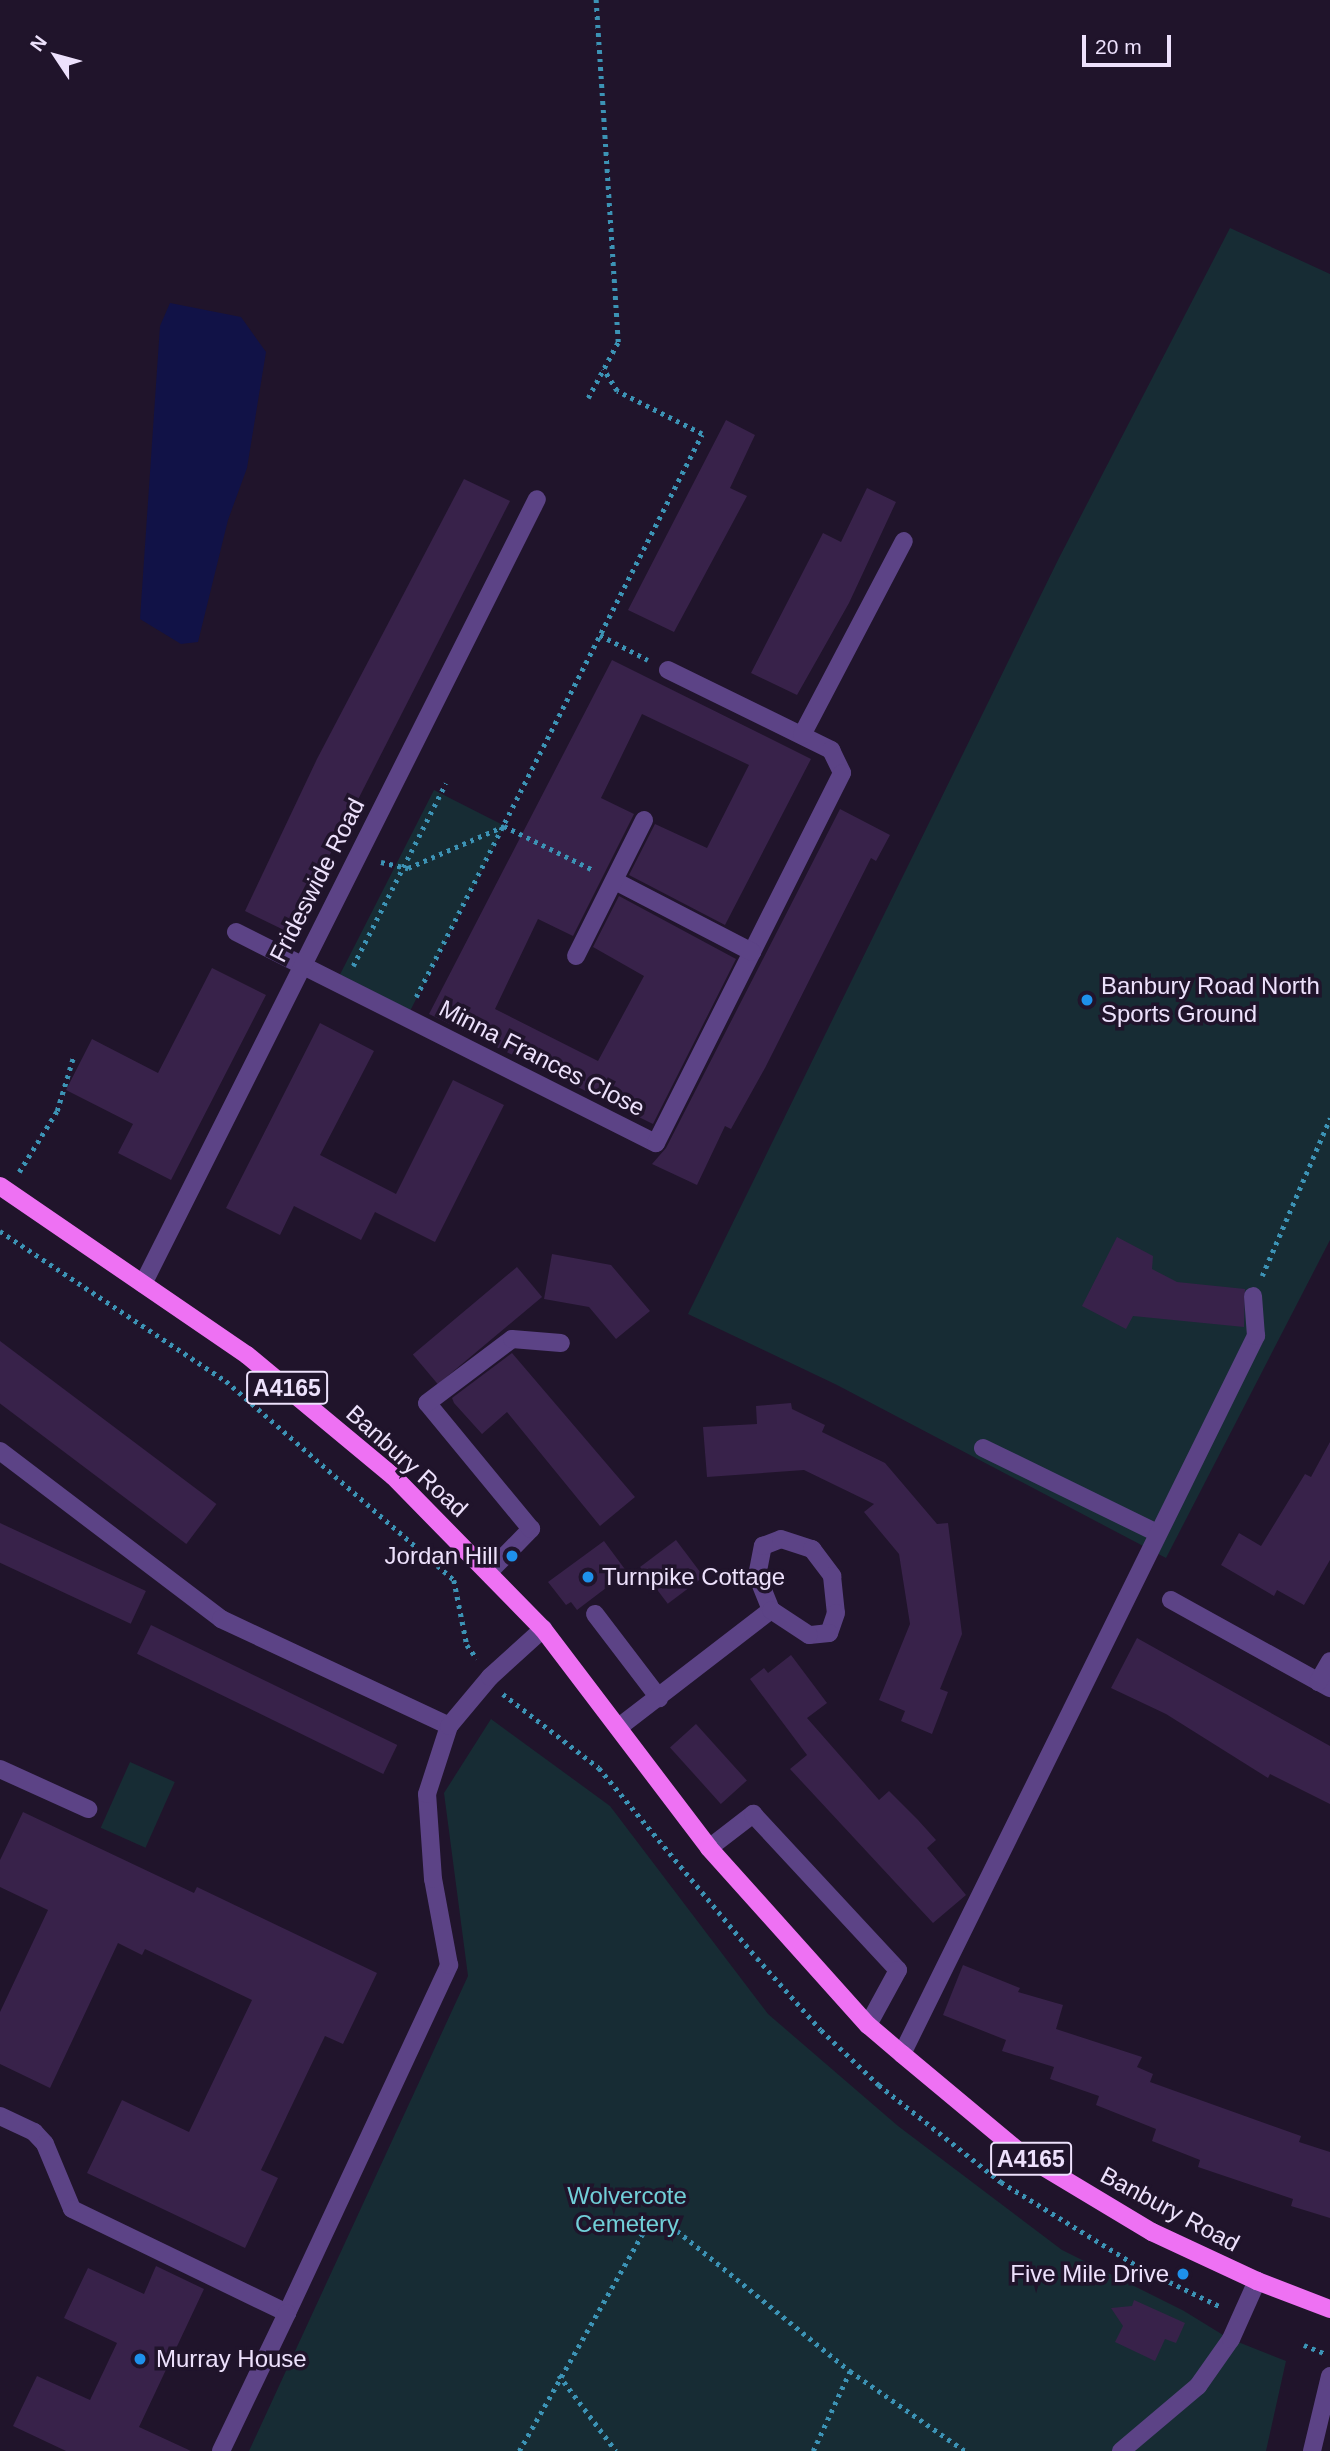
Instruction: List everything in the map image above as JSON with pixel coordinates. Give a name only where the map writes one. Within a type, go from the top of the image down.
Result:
[{"type":"main road","name":"Banbury Road","points":[[2,1187],[247,1355],[393,1476],[490,1571],[543,1629],[709,1848],[869,2025],[902,2054],[1022,2154],[1153,2232],[1257,2281],[1330,2309]]},
{"type":"street","name":"Frideswide Road","points":[[143,1284],[537,499]]},
{"type":"street","points":[[802,736],[904,541]]},
{"type":"street","points":[[615,881],[752,952],[842,773],[831,750],[668,670]]},
{"type":"street","points":[[576,956],[644,820]]},
{"type":"street","name":"Minna Frances Close","points":[[236,932],[656,1143],[752,952]]},
{"type":"street","points":[[902,2054],[1155,1532],[1256,1336],[1253,1296]]},
{"type":"street","points":[[490,1571],[531,1529],[427,1403],[512,1339],[561,1343]]},
{"type":"street","points":[[983,1448],[1155,1532]]},
{"type":"street","points":[[0,1451],[221,1619],[449,1726]]},
{"type":"street","points":[[781,1539],[812,1549],[832,1576],[836,1612],[829,1633],[808,1634],[771,1610],[757,1576],[763,1546],[781,1539]]},
{"type":"street","points":[[1171,1600],[1324,1685],[1330,1661]]},
{"type":"street","points":[[619,1727],[771,1610]]},
{"type":"street","points":[[596,1614],[659,1698]]},
{"type":"street","points":[[221,2451],[449,1965],[433,1879],[427,1794],[449,1726],[490,1677],[543,1629]]},
{"type":"street","points":[[0,1769],[88,1809]]},
{"type":"street","points":[[709,1848],[753,1815],[898,1970],[869,2025]]},
{"type":"street","points":[[0,2116],[34,2132],[45,2144],[72,2209],[287,2313]]},
{"type":"street","points":[[1121,2451],[1198,2386],[1231,2339],[1257,2281]]},
{"type":"street","points":[[1312,2451],[1330,2376]]},
{"type":"path","points":[[589,398],[618,342],[596,0]]},
{"type":"path","points":[[406,1017],[702,434],[617,391],[603,369]]},
{"type":"path","points":[[600,635],[668,670]]},
{"type":"path","points":[[344,985],[446,783]]},
{"type":"path","points":[[356,856],[403,867],[452,852],[503,826]]},
{"type":"path","points":[[503,826],[615,881]]},
{"type":"path","points":[[2,1187],[57,1111],[73,1058]]},
{"type":"path","points":[[1253,1296],[1330,1118]]},
{"type":"path","points":[[0,1231],[226,1381],[454,1580],[467,1645]]},
{"type":"path","points":[[508,1700],[555,1730]]},
{"type":"path","points":[[519,2451],[559,2375],[604,2306],[644,2231],[664,2220],[850,2371],[965,2451]]},
{"type":"path","points":[[1304,2345],[1330,2355]]},
{"type":"path","points":[[813,2451],[850,2371]]},
{"type":"path","points":[[559,2375],[615,2451]]},
{"type":"green space","name":"Banbury Road North Sports Ground","points":[[1230,228],[1330,274],[1330,1240],[1166,1558],[837,1385],[688,1314],[1059,558]]},
{"type":"green space","points":[[434,790],[504,826],[410,1010],[340,974]]},
{"type":"green space","name":"Wolvercote Cemetery","points":[[491,1719],[610,1806],[768,2014],[898,2126],[1062,2250],[1184,2311],[1228,2338],[1286,2361],[1266,2451],[249,2451],[468,1976],[444,1793]]},
{"type":"green space","points":[[130,1762],[175,1782],[145,1848],[101,1828]]},
{"type":"shaded area","points":[[170,303],[241,317],[266,352],[247,468],[228,520],[198,642],[181,644],[140,619],[160,326]]},
{"type":"building","points":[[726,420],[755,435],[730,488],[747,496],[674,632],[628,610]]},
{"type":"building","points":[[464,479],[510,501],[290,933],[245,911],[317,759]]},
{"type":"building","points":[[867,488],[896,502],[849,603],[797,695],[751,673],[823,533],[841,542]]},
{"type":"building","points":[[612,660],[811,759],[725,925],[629,875],[655,824],[707,848],[749,765],[642,714],[601,798],[634,814],[573,936],[538,919],[495,1009],[598,1061],[644,976],[593,947],[619,896],[736,959],[653,1124],[429,1014]]},
{"type":"building","points":[[840,809],[890,835],[876,861],[871,858],[765,1068],[731,1129],[725,1126],[697,1185],[652,1164],[666,1148]]},
{"type":"building","points":[[212,968],[266,995],[171,1180],[118,1153],[133,1124],[66,1090],[92,1039],[158,1073]]},
{"type":"building","points":[[320,1023],[374,1051],[320,1155],[396,1194],[453,1080],[504,1105],[435,1242],[375,1212],[361,1240],[294,1206],[280,1235],[226,1208]]},
{"type":"building","points":[[1117,1237],[1153,1256],[1152,1269],[1177,1282],[1245,1289],[1244,1327],[1133,1316],[1126,1329],[1082,1306]]},
{"type":"building","points":[[552,1254],[611,1265],[650,1311],[616,1339],[589,1307],[544,1299]]},
{"type":"building","points":[[517,1267],[542,1297],[438,1384],[413,1354]]},
{"type":"building","points":[[0,1341],[216,1504],[186,1544],[0,1404]]},
{"type":"building","points":[[512,1353],[635,1497],[600,1526],[507,1412],[482,1434],[454,1403],[452,1398]]},
{"type":"building","points":[[791,1403],[792,1409],[825,1425],[822,1432],[885,1463],[937,1524],[948,1523],[962,1634],[940,1689],[948,1692],[932,1734],[901,1721],[905,1711],[879,1700],[910,1624],[899,1554],[864,1512],[874,1504],[804,1470],[707,1477],[703,1427],[757,1424],[756,1406]]},
{"type":"building","points":[[1330,1442],[1330,1560],[1304,1605],[1277,1590],[1274,1596],[1221,1565],[1239,1533],[1261,1546],[1305,1474],[1311,1477]]},
{"type":"building","points":[[0,1523],[146,1591],[131,1624],[0,1563]]},
{"type":"building","points":[[676,1540],[704,1577],[668,1604],[640,1567]]},
{"type":"building","name":"Turnpike Cottage","points":[[604,1541],[627,1572],[577,1610],[571,1602],[566,1605],[548,1582]]},
{"type":"building","points":[[151,1625],[397,1745],[383,1774],[137,1654]]},
{"type":"building","points":[[1137,1638],[1330,1746],[1330,1804],[1270,1774],[1268,1778],[1166,1714],[1111,1688]]},
{"type":"building","points":[[791,1655],[827,1703],[807,1718],[879,1800],[889,1791],[936,1840],[927,1848],[966,1895],[933,1923],[790,1769],[807,1755],[750,1679],[764,1668],[768,1673]]},
{"type":"building","points":[[696,1724],[747,1780],[721,1804],[670,1747]]},
{"type":"building","points":[[23,1812],[194,1893],[197,1887],[377,1973],[343,2044],[325,2036],[261,2170],[278,2178],[245,2248],[87,2173],[122,2100],[189,2132],[252,2000],[145,1949],[142,1955],[118,1943],[50,2088],[0,2064],[0,2012],[48,1910],[0,1887],[0,1860]]},
{"type":"building","points":[[963,1965],[1020,1988],[1018,1992],[1063,2005],[1056,2029],[1142,2057],[1137,2067],[1153,2074],[1150,2082],[1301,2136],[1299,2142],[1330,2152],[1330,2218],[1291,2206],[1293,2199],[1198,2167],[1200,2160],[1152,2141],[1156,2129],[1096,2105],[1099,2096],[1050,2079],[1054,2067],[1002,2051],[1006,2040],[943,2015]]},
{"type":"building","name":"Murray House","points":[[156,2266],[204,2289],[139,2427],[191,2451],[66,2451],[13,2426],[37,2376],[90,2400],[117,2343],[64,2318],[88,2268],[144,2294]]},
{"type":"building","points":[[1134,2300],[1185,2323],[1176,2343],[1165,2339],[1155,2361],[1115,2342],[1123,2326],[1111,2308],[1132,2306]]},
{"type":"place","name":"Banbury Road North Sports Ground","points":[[1087,1000]]},
{"type":"place","name":"Jordan Hill","points":[[512,1556]]},
{"type":"place","name":"Turnpike Cottage","points":[[588,1577]]},
{"type":"place","name":"Five Mile Drive","points":[[1183,2274]]},
{"type":"place","name":"Murray House","points":[[140,2359]]}]
